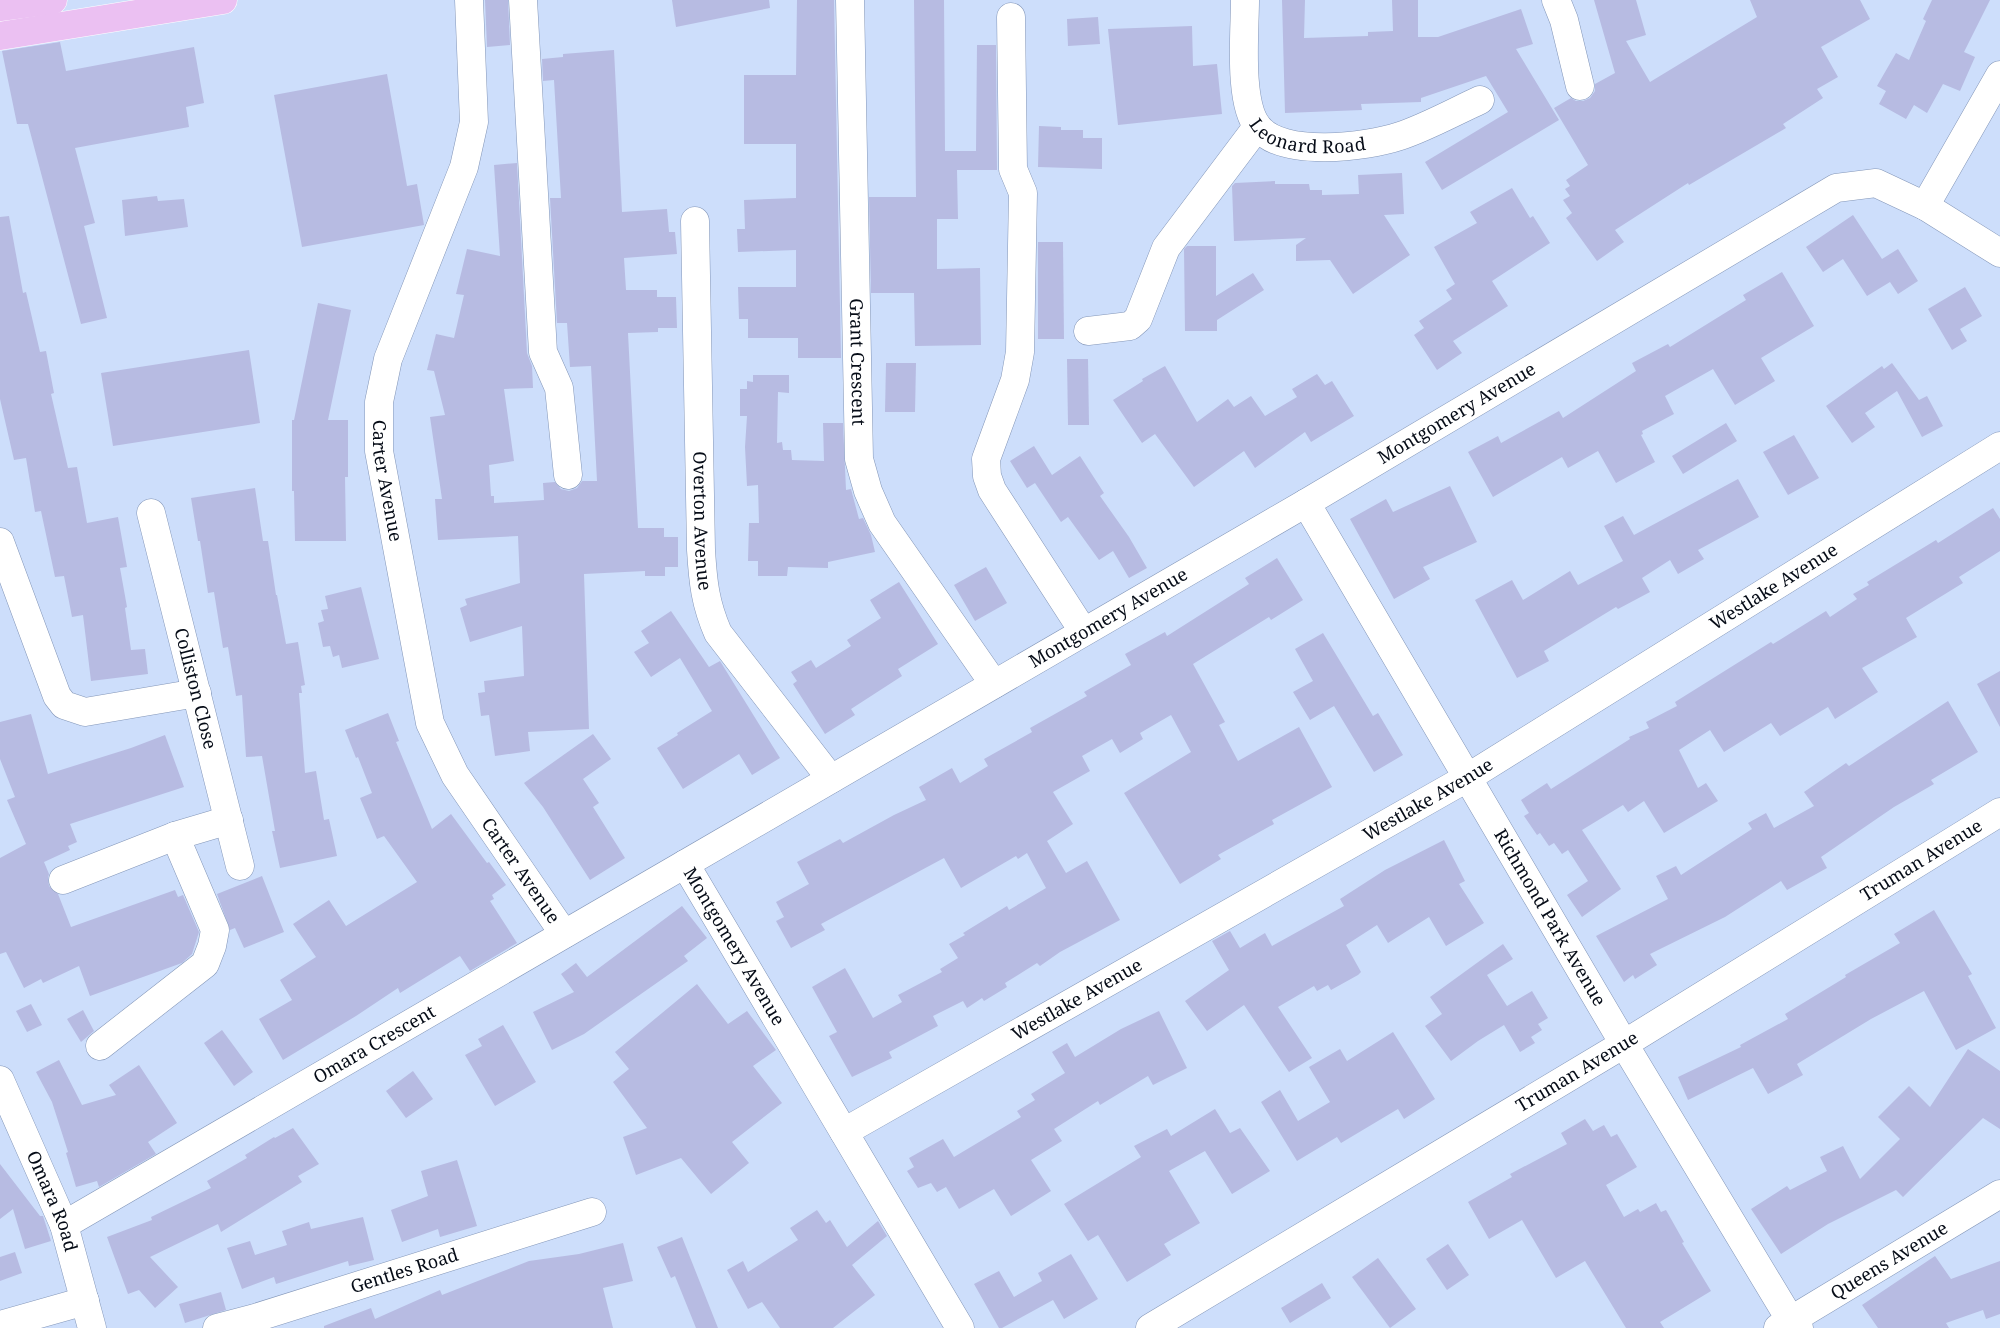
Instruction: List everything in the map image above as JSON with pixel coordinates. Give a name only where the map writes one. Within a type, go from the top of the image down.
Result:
[{"type":"main road","points":[[0,7],[53,0]]},
{"type":"main road","points":[[0,36],[223,0]]},
{"type":"street","name":"Carter Avenue","points":[[469,0],[474,122],[464,167],[388,359],[379,402],[379,451],[430,722],[455,775],[564,934]]},
{"type":"street","points":[[522,0],[543,352],[559,388],[568,475]]},
{"type":"street","name":"Grant Crescent","points":[[850,0],[859,459],[868,491],[882,523],[994,684]]},
{"type":"street","name":"Leonard Road","points":[[1245,0],[1244,84],[1250,112],[1257,127],[1268,137],[1282,143],[1299,147],[1329,146],[1364,143],[1400,136],[1480,100]]},
{"type":"street","points":[[1556,0],[1564,20],[1580,86]]},
{"type":"street","points":[[1011,17],[1013,169],[1024,193],[1020,352],[1015,380],[986,459],[987,476],[992,490],[1084,631]]},
{"type":"street","points":[[1926,206],[2000,75]]},
{"type":"street","points":[[1088,331],[1130,326],[1138,319],[1166,248],[1257,127]]},
{"type":"street","name":"Montgomery Avenue","points":[[960,1328],[685,864],[1306,503],[1836,188],[1876,183],[1926,206],[2000,253]]},
{"type":"street","name":"Overton Avenue","points":[[695,222],[701,550],[703,584],[708,611],[718,633],[831,779]]},
{"type":"street","name":"Westlake Avenue","points":[[844,1132],[1467,778],[2000,446]]},
{"type":"street","name":"Richmond Park Avenue","points":[[1306,503],[1789,1326]]},
{"type":"street","name":"Colliston Close","points":[[151,512],[240,866]]},
{"type":"street","points":[[0,542],[57,696],[64,704],[85,712],[197,693]]},
{"type":"street","name":"Truman Avenue","points":[[1150,1328],[1624,1044],[2000,812]]},
{"type":"street","points":[[63,880],[175,836],[229,820]]},
{"type":"street","points":[[100,1046],[205,964],[212,946],[215,930],[175,836]]},
{"type":"street","name":"Omara Crescent","points":[[64,1225],[685,864]]},
{"type":"street","name":"Omara Road","points":[[0,1080],[64,1225],[92,1328]]},
{"type":"street","name":"Queens Avenue","points":[[1789,1326],[2000,1194]]},
{"type":"street","name":"Gentles Road","points":[[217,1328],[255,1318],[592,1212]]},
{"type":"street","points":[[0,1325],[85,1301]]},
{"type":"building","points":[[485,0],[508,0],[510,45],[487,47]]},
{"type":"building","points":[[672,0],[769,0],[770,8],[676,27]]},
{"type":"building","points":[[797,0],[834,0],[841,358],[798,358],[798,338],[748,338],[748,319],[739,319],[738,287],[796,287],[796,250],[738,252],[737,229],[745,229],[744,200],[796,198],[796,144],[744,144],[744,75],[796,75]]},
{"type":"building","points":[[914,0],[944,0],[945,151],[976,151],[977,45],[996,45],[997,170],[957,170],[958,219],[937,219],[937,269],[980,268],[981,345],[915,346],[914,293],[871,293],[869,197],[916,197]]},
{"type":"building","points":[[1282,0],[1305,0],[1304,38],[1368,36],[1368,32],[1393,31],[1392,0],[1418,0],[1418,37],[1438,37],[1521,9],[1533,44],[1516,49],[1559,120],[1442,190],[1425,162],[1508,112],[1486,76],[1421,98],[1421,102],[1361,104],[1362,110],[1285,113]]},
{"type":"building","points":[[1594,0],[1636,0],[1646,35],[1626,41],[1650,82],[1757,17],[1750,0],[1860,0],[1870,19],[1821,47],[1838,77],[1817,89],[1823,98],[1783,124],[1786,128],[1689,185],[1688,183],[1615,230],[1624,242],[1597,261],[1566,218],[1572,213],[1563,200],[1570,196],[1565,189],[1570,186],[1566,180],[1588,165],[1554,108],[1571,98],[1576,101],[1583,101],[1590,98],[1595,91],[1595,84],[1615,73]]},
{"type":"building","points":[[1932,0],[1990,0],[1964,52],[1975,57],[1960,91],[1943,84],[1927,113],[1914,105],[1906,119],[1879,104],[1886,91],[1877,86],[1896,53],[1909,60],[1926,21],[1923,19]]},
{"type":"building","points":[[1098,17],[1100,44],[1068,46],[1067,19]]},
{"type":"building","points":[[1192,26],[1193,66],[1217,64],[1222,114],[1118,125],[1108,29]]},
{"type":"building","points":[[60,42],[66,71],[194,47],[204,103],[186,107],[189,127],[75,148],[95,223],[84,226],[107,318],[81,324],[28,124],[17,124],[2,51]]},
{"type":"building","points":[[614,50],[622,212],[667,209],[669,232],[675,232],[677,254],[624,258],[626,290],[657,290],[657,297],[676,297],[677,328],[658,328],[658,332],[628,333],[638,528],[664,528],[664,537],[678,537],[678,567],[665,567],[665,576],[645,576],[645,571],[584,574],[589,729],[528,732],[530,751],[495,756],[489,715],[481,716],[478,693],[485,692],[484,681],[524,676],[522,626],[470,642],[460,608],[467,605],[465,599],[520,583],[518,536],[438,540],[435,499],[442,499],[430,417],[445,415],[434,371],[427,370],[436,334],[454,338],[464,295],[456,294],[467,249],[500,256],[494,165],[517,163],[527,353],[532,366],[533,388],[504,389],[514,461],[489,465],[491,496],[494,496],[494,503],[544,500],[543,483],[555,482],[561,489],[569,491],[577,488],[582,481],[597,481],[591,366],[570,367],[567,323],[557,323],[550,198],[561,198],[554,80],[543,81],[542,59],[563,57],[563,54]]},
{"type":"building","points":[[387,74],[407,186],[417,184],[424,225],[302,247],[274,95]]},
{"type":"building","points":[[1039,126],[1061,127],[1061,130],[1083,130],[1083,138],[1102,138],[1102,169],[1038,167]]},
{"type":"building","points":[[1402,173],[1404,214],[1384,215],[1410,255],[1353,294],[1330,260],[1296,261],[1296,245],[1306,238],[1234,241],[1232,186],[1235,183],[1275,181],[1275,184],[1309,184],[1310,190],[1322,190],[1322,195],[1359,194],[1358,175]]},
{"type":"building","points":[[1512,188],[1530,218],[1533,216],[1550,243],[1492,281],[1508,306],[1453,341],[1462,353],[1437,370],[1414,335],[1424,328],[1419,321],[1452,299],[1446,290],[1455,284],[1434,247],[1477,223],[1470,212]]},
{"type":"building","points":[[157,196],[158,201],[184,199],[188,227],[125,236],[122,200]]},
{"type":"building","points":[[1853,215],[1882,259],[1898,249],[1918,281],[1898,294],[1890,282],[1867,296],[1843,259],[1823,272],[1806,247]]},
{"type":"building","points":[[9,216],[23,293],[26,292],[40,352],[46,351],[54,393],[51,394],[68,468],[77,467],[87,523],[118,517],[127,567],[120,568],[127,607],[125,608],[131,650],[145,649],[148,674],[91,681],[83,615],[72,617],[64,576],[55,577],[41,511],[35,512],[26,458],[14,460],[0,399],[0,217]]},
{"type":"building","points":[[1038,242],[1063,242],[1064,339],[1038,339]]},
{"type":"building","points":[[1187,246],[1216,246],[1216,296],[1253,273],[1264,290],[1217,320],[1217,331],[1185,331],[1184,249]]},
{"type":"building","points":[[1782,272],[1814,326],[1761,358],[1775,381],[1735,405],[1713,369],[1665,396],[1674,414],[1642,431],[1643,434],[1641,435],[1655,462],[1616,483],[1598,451],[1568,468],[1562,457],[1493,497],[1468,452],[1498,436],[1501,443],[1559,411],[1563,418],[1636,371],[1632,363],[1668,344],[1670,347],[1746,300],[1743,295]]},
{"type":"building","points":[[1965,287],[1982,316],[1960,329],[1967,341],[1952,350],[1928,309]]},
{"type":"building","points":[[318,303],[351,310],[328,420],[348,420],[348,477],[345,477],[346,541],[295,541],[294,491],[292,491],[292,420],[294,420]]},
{"type":"building","points":[[249,350],[260,423],[113,446],[101,373]]},
{"type":"building","points":[[1067,359],[1088,359],[1089,425],[1068,425]]},
{"type":"building","points":[[886,363],[916,363],[915,412],[885,412]]},
{"type":"building","points":[[1892,363],[1919,400],[1927,396],[1943,426],[1922,437],[1897,391],[1865,413],[1875,427],[1852,443],[1826,406],[1882,366],[1884,369]]},
{"type":"building","points":[[1165,366],[1197,422],[1228,399],[1234,407],[1251,396],[1265,416],[1297,397],[1292,389],[1317,374],[1325,385],[1332,381],[1354,416],[1311,442],[1305,432],[1255,468],[1244,451],[1194,487],[1155,434],[1142,443],[1113,400],[1143,381],[1142,379]]},
{"type":"building","points":[[753,375],[789,375],[789,393],[778,392],[777,443],[782,442],[783,450],[791,450],[792,460],[824,461],[823,423],[843,423],[846,490],[851,489],[859,519],[863,518],[871,535],[875,552],[828,562],[828,568],[788,567],[787,576],[758,576],[758,561],[748,561],[749,523],[759,523],[758,485],[747,486],[745,447],[747,416],[740,416],[740,389],[747,389],[747,381],[753,382]]},
{"type":"building","points":[[1726,423],[1737,441],[1683,474],[1672,456]]},
{"type":"building","points":[[1794,435],[1819,478],[1788,495],[1763,452]]},
{"type":"building","points":[[1034,446],[1052,475],[1080,456],[1104,493],[1100,496],[1129,537],[1147,568],[1129,578],[1113,551],[1099,560],[1068,517],[1061,522],[1035,483],[1027,488],[1010,461]]},
{"type":"building","points":[[1738,479],[1759,517],[1698,550],[1704,559],[1678,574],[1670,560],[1642,578],[1650,592],[1618,609],[1616,607],[1544,651],[1549,661],[1517,678],[1475,600],[1512,580],[1523,600],[1570,571],[1578,585],[1623,561],[1604,526],[1623,516],[1634,535]]},
{"type":"building","points":[[1450,486],[1477,542],[1423,567],[1430,579],[1394,599],[1350,519],[1386,499],[1393,512]]},
{"type":"building","points":[[255,488],[263,541],[268,541],[286,644],[298,642],[305,685],[301,686],[302,693],[299,693],[305,773],[316,771],[324,820],[329,819],[337,856],[280,868],[272,831],[275,831],[262,756],[246,757],[242,695],[236,696],[228,647],[223,648],[214,592],[208,593],[191,498]]},
{"type":"building","points":[[1993,508],[2000,519],[2000,551],[1959,577],[1963,583],[1906,618],[1917,637],[1862,668],[1878,692],[1835,719],[1828,707],[1780,736],[1771,723],[1724,752],[1710,730],[1679,750],[1698,788],[1706,783],[1718,801],[1664,833],[1644,801],[1628,812],[1623,805],[1582,830],[1621,889],[1582,917],[1567,895],[1588,881],[1568,850],[1562,854],[1554,843],[1549,846],[1540,833],[1537,835],[1524,816],[1529,813],[1521,800],[1547,783],[1551,789],[1630,739],[1629,737],[1649,728],[1646,722],[1677,706],[1675,702],[1771,642],[1773,644],[1826,611],[1830,617],[1857,599],[1853,594],[1869,585],[1867,582],[1936,540],[1938,543]]},
{"type":"building","points":[[1277,558],[1303,600],[1271,620],[1269,617],[1193,664],[1225,722],[1219,725],[1238,761],[1299,727],[1332,787],[1272,820],[1274,824],[1218,855],[1221,859],[1180,884],[1124,793],[1191,752],[1171,715],[1140,733],[1143,739],[1120,753],[1112,739],[1082,756],[1090,771],[1053,792],[1073,824],[1047,841],[1066,873],[1087,861],[1120,920],[1060,952],[1040,966],[1037,963],[1005,983],[1007,987],[984,1001],[982,998],[967,1008],[963,1001],[933,1016],[938,1026],[889,1052],[892,1058],[852,1077],[829,1036],[837,1032],[812,987],[845,968],[873,1018],[902,1002],[898,995],[942,972],[940,969],[958,958],[949,944],[965,935],[963,933],[1007,906],[1009,910],[1046,888],[1027,853],[1018,859],[1016,856],[961,888],[944,858],[821,924],[825,930],[791,948],[776,921],[784,917],[776,902],[809,884],[797,862],[840,839],[843,843],[926,800],[919,787],[952,768],[960,783],[988,766],[984,759],[1032,732],[1030,728],[1087,696],[1084,692],[1131,665],[1125,654],[1165,632],[1167,636],[1249,584],[1245,578]]},
{"type":"building","points":[[986,567],[1007,603],[975,621],[954,585]]},
{"type":"building","points":[[899,582],[938,644],[898,669],[902,676],[851,709],[855,715],[825,734],[793,684],[797,681],[791,672],[811,660],[816,668],[851,646],[847,640],[881,618],[870,600]]},
{"type":"building","points":[[361,587],[379,659],[342,668],[339,655],[333,657],[330,646],[323,647],[318,623],[324,621],[321,610],[328,609],[325,596]]},
{"type":"building","points":[[671,611],[709,667],[720,661],[780,758],[752,775],[739,754],[683,789],[657,748],[712,711],[680,658],[651,677],[634,652],[649,643],[641,631]]},
{"type":"building","points":[[1323,633],[1373,716],[1378,713],[1403,755],[1374,772],[1334,706],[1310,720],[1293,692],[1313,681],[1295,649]]},
{"type":"building","points":[[2000,671],[2000,727],[1977,684]]},
{"type":"building","points":[[1948,701],[1978,752],[1931,780],[1934,784],[1894,807],[1821,857],[1827,868],[1787,890],[1781,881],[1725,917],[1650,954],[1657,965],[1635,979],[1633,975],[1624,982],[1596,936],[1668,899],[1656,876],[1676,866],[1681,875],[1752,829],[1748,823],[1766,813],[1774,828],[1814,806],[1804,792],[1846,763],[1849,766]]},
{"type":"building","points":[[388,713],[399,741],[396,742],[432,829],[451,814],[487,863],[489,862],[506,885],[492,895],[494,899],[490,901],[517,943],[470,971],[460,956],[400,993],[398,988],[283,1060],[259,1019],[292,1000],[280,980],[316,957],[293,924],[329,900],[346,926],[417,882],[384,836],[377,839],[360,798],[372,793],[345,730]]},
{"type":"building","points":[[31,714],[48,774],[131,748],[165,735],[184,787],[70,824],[77,842],[68,846],[70,850],[44,862],[49,874],[49,886],[58,894],[71,927],[175,890],[178,897],[183,895],[199,932],[192,954],[182,963],[90,996],[79,966],[43,983],[41,979],[24,988],[6,952],[0,954],[0,858],[26,844],[7,800],[15,797],[0,759],[0,722]]},
{"type":"building","points":[[593,734],[611,759],[583,779],[599,803],[593,807],[625,858],[590,880],[543,807],[524,783]]},
{"type":"building","points":[[1444,840],[1465,881],[1459,884],[1484,923],[1446,946],[1429,917],[1388,943],[1377,925],[1346,945],[1361,972],[1358,975],[1331,990],[1328,985],[1317,991],[1314,986],[1278,1007],[1312,1058],[1289,1072],[1244,1005],[1207,1031],[1185,1001],[1229,970],[1212,941],[1230,931],[1240,948],[1265,933],[1272,946],[1344,906],[1340,899],[1385,870]]},
{"type":"building","points":[[262,876],[284,932],[244,948],[235,928],[230,930],[217,894]]},
{"type":"building","points":[[682,906],[707,938],[684,956],[688,961],[584,1034],[552,1050],[533,1012],[574,992],[561,974],[576,963],[587,977]]},
{"type":"building","points":[[1934,910],[1972,974],[1968,976],[1996,1028],[1956,1050],[1924,991],[1871,1019],[1797,1064],[1803,1075],[1768,1094],[1753,1068],[1688,1100],[1678,1077],[1741,1047],[1740,1045],[1788,1019],[1785,1014],[1846,977],[1845,975],[1900,943],[1894,934]]},
{"type":"building","points":[[1503,944],[1513,959],[1487,975],[1507,1006],[1532,991],[1548,1018],[1538,1024],[1542,1030],[1531,1037],[1535,1043],[1520,1052],[1504,1025],[1451,1061],[1425,1026],[1442,1014],[1430,997]]},
{"type":"building","points":[[697,984],[728,1024],[747,1011],[776,1050],[753,1066],[782,1103],[732,1142],[749,1163],[711,1194],[681,1158],[636,1175],[623,1137],[647,1128],[613,1082],[629,1069],[615,1052]]},
{"type":"building","points":[[31,1004],[42,1025],[27,1032],[16,1011]]},
{"type":"building","points":[[83,1010],[94,1031],[81,1042],[67,1019]]},
{"type":"building","points":[[1159,1011],[1187,1068],[1153,1085],[1148,1076],[1100,1105],[1098,1101],[1054,1129],[1062,1141],[1031,1160],[1051,1191],[1011,1216],[994,1189],[959,1209],[946,1187],[937,1192],[931,1183],[918,1188],[907,1171],[914,1167],[909,1158],[943,1139],[954,1157],[1021,1117],[1017,1111],[1035,1100],[1031,1094],[1065,1073],[1052,1052],[1067,1043],[1075,1057],[1121,1029]]},
{"type":"building","points":[[503,1025],[536,1082],[495,1106],[465,1055],[482,1046],[478,1039]]},
{"type":"building","points":[[222,1030],[253,1072],[234,1086],[204,1043]]},
{"type":"building","points":[[1393,1032],[1435,1099],[1404,1119],[1398,1109],[1341,1143],[1337,1137],[1297,1161],[1261,1102],[1280,1090],[1298,1121],[1330,1102],[1309,1067],[1340,1049],[1347,1061]]},
{"type":"building","points":[[1968,1049],[2000,1071],[2000,1129],[1983,1118],[1903,1197],[1896,1190],[1828,1224],[1781,1254],[1751,1209],[1787,1186],[1790,1190],[1827,1171],[1820,1157],[1843,1146],[1860,1179],[1900,1139],[1878,1117],[1909,1086],[1930,1107]]},
{"type":"building","points":[[59,1060],[82,1105],[116,1095],[109,1085],[139,1065],[177,1123],[148,1142],[156,1154],[99,1187],[97,1181],[76,1187],[66,1153],[68,1152],[52,1102],[36,1072]]},
{"type":"building","points":[[413,1071],[433,1099],[406,1118],[386,1091]]},
{"type":"building","points":[[1215,1109],[1230,1133],[1240,1128],[1270,1171],[1232,1194],[1205,1151],[1169,1171],[1200,1223],[1164,1244],[1171,1255],[1127,1282],[1098,1235],[1088,1241],[1064,1204],[1141,1157],[1134,1146],[1167,1129],[1171,1136]]},
{"type":"building","points":[[1585,1119],[1593,1131],[1604,1125],[1611,1137],[1617,1134],[1637,1167],[1606,1185],[1624,1217],[1638,1209],[1640,1212],[1656,1203],[1661,1212],[1666,1210],[1684,1242],[1682,1243],[1711,1291],[1660,1322],[1664,1328],[1626,1328],[1585,1261],[1556,1278],[1522,1220],[1489,1239],[1468,1202],[1512,1177],[1510,1174],[1567,1144],[1561,1133]]},
{"type":"building","points":[[293,1128],[319,1164],[298,1176],[302,1182],[221,1232],[218,1224],[150,1257],[178,1287],[155,1308],[139,1290],[128,1294],[107,1237],[152,1220],[151,1217],[211,1188],[207,1181],[247,1158],[245,1155],[274,1137]]},
{"type":"building","points":[[457,1160],[477,1226],[440,1237],[438,1229],[402,1242],[391,1210],[428,1196],[421,1171]]},
{"type":"building","points":[[0,1164],[40,1216],[43,1216],[51,1241],[25,1249],[13,1209],[0,1219]]},
{"type":"building","points":[[817,1210],[826,1223],[830,1220],[847,1247],[878,1221],[887,1236],[852,1265],[875,1295],[833,1328],[780,1328],[762,1302],[748,1309],[727,1270],[743,1261],[748,1272],[798,1240],[790,1228]]},
{"type":"building","points":[[363,1217],[374,1260],[349,1266],[348,1261],[276,1284],[274,1277],[242,1289],[227,1248],[250,1241],[255,1255],[287,1245],[282,1231],[309,1222],[311,1229]]},
{"type":"building","points":[[682,1237],[718,1328],[696,1328],[675,1276],[671,1278],[657,1247]]},
{"type":"building","points":[[623,1243],[633,1281],[603,1288],[613,1328],[324,1328],[324,1326],[371,1308],[375,1319],[440,1290],[442,1295],[529,1261],[579,1254]]},
{"type":"building","points":[[1448,1244],[1469,1275],[1447,1290],[1426,1259]]},
{"type":"building","points":[[15,1252],[22,1273],[0,1281],[0,1257]]},
{"type":"building","points":[[1071,1254],[1098,1299],[1064,1319],[1053,1300],[999,1328],[974,1284],[999,1271],[1014,1297],[1042,1281],[1038,1273]]},
{"type":"building","points":[[1935,1256],[1951,1279],[2000,1261],[2000,1314],[1986,1319],[1983,1310],[1946,1323],[1949,1328],[1878,1328],[1862,1305]]},
{"type":"building","points":[[1378,1258],[1416,1309],[1390,1328],[1352,1277]]},
{"type":"building","points":[[1322,1283],[1331,1298],[1290,1323],[1281,1308]]},
{"type":"building","points":[[221,1292],[226,1310],[185,1323],[179,1304]]}]
